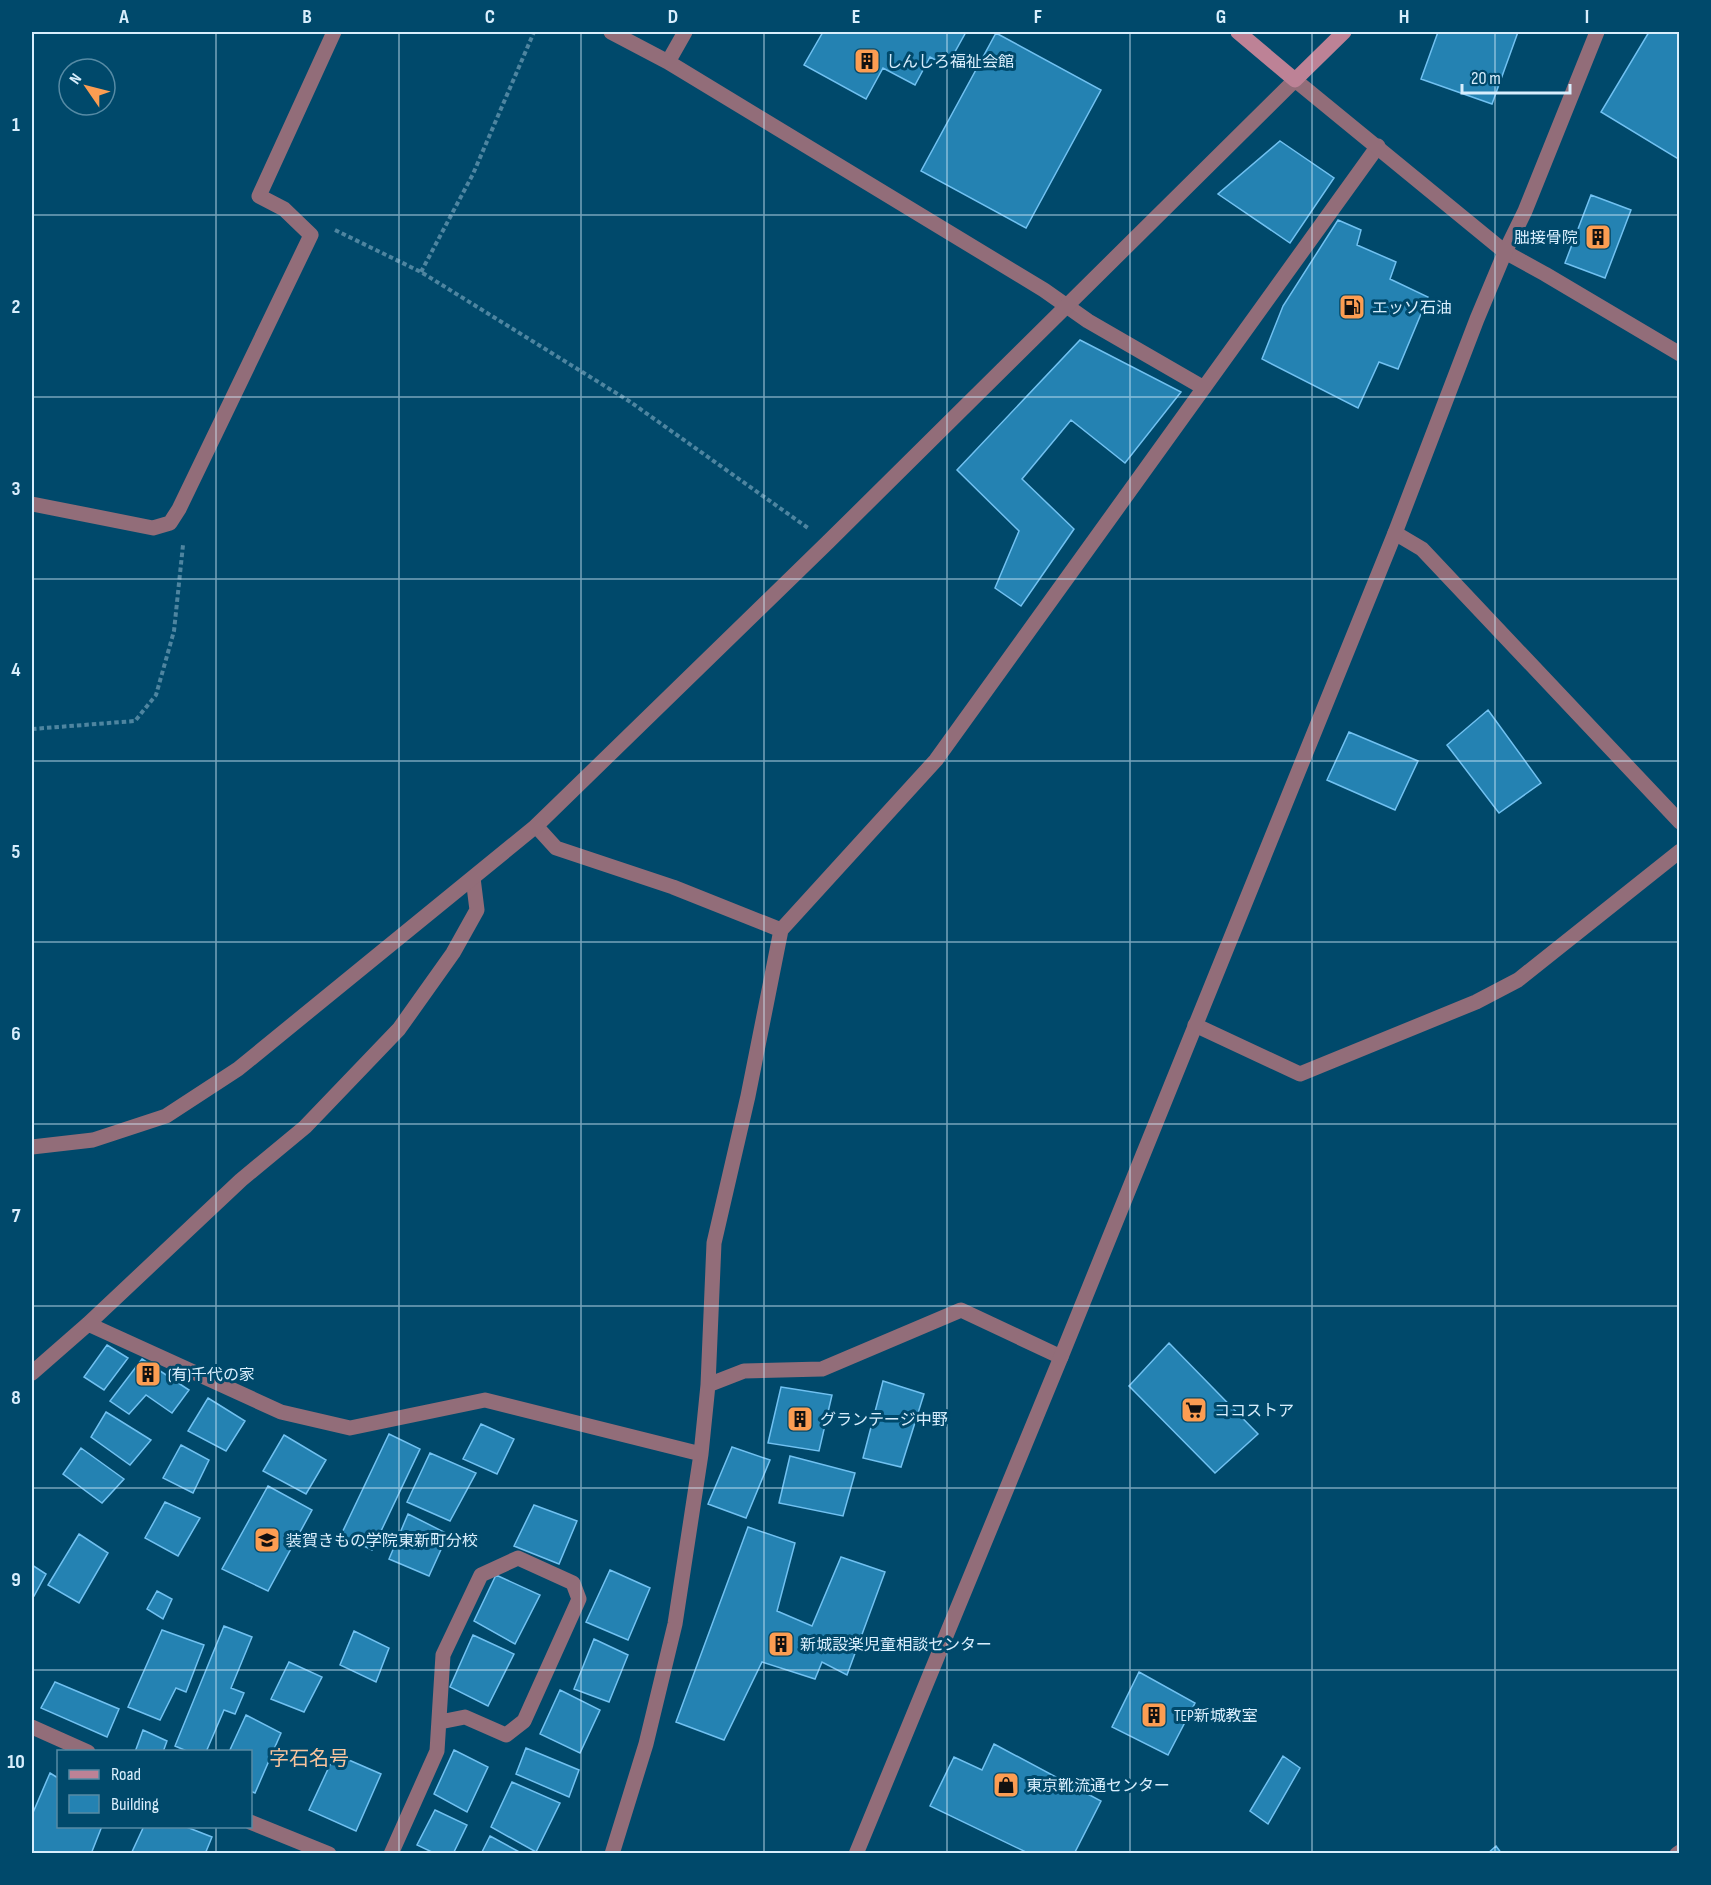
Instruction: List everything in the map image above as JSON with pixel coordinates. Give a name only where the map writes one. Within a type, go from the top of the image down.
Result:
[{"type":"main road","points":[[1238,32],[1296,80],[1344,32]]},
{"type":"street","points":[[32,504],[153,528],[170,523],[179,509],[311,235],[284,209],[259,196],[334,32]]},
{"type":"street","points":[[611,32],[668,62],[1044,290],[1088,321],[1204,388]]},
{"type":"street","points":[[668,62],[685,32]]},
{"type":"street","points":[[856,1854],[1395,533],[1477,319],[1525,211],[1597,32]]},
{"type":"street","points":[[32,1147],[93,1140],[166,1116],[238,1069],[536,826],[828,542],[1296,80],[1505,252],[1680,354]]},
{"type":"street","points":[[612,1854],[646,1744],[675,1624],[701,1454],[708,1385],[714,1243],[748,1096],[781,930],[936,760],[1378,146]]},
{"type":"street","points":[[1395,533],[1422,549],[1680,822]]},
{"type":"street","points":[[536,826],[556,848],[673,887],[781,930]]},
{"type":"street","points":[[1195,1025],[1300,1074],[1476,1002],[1518,980],[1680,850]]},
{"type":"street","points":[[32,1373],[241,1180],[306,1127],[399,1029],[453,953],[477,910],[473,878]]},
{"type":"street","points":[[708,1385],[744,1371],[822,1369],[961,1311],[1061,1356]]},
{"type":"street","points":[[88,1323],[281,1412],[350,1428],[485,1400],[701,1454]]},
{"type":"street","points":[[391,1854],[437,1751],[443,1654],[481,1575],[518,1558],[573,1583],[579,1599],[524,1721],[506,1735],[465,1717],[440,1722]]},
{"type":"street","points":[[32,1727],[84,1750]]},
{"type":"street","points":[[252,1823],[329,1854]]},
{"type":"path","points":[[421,272],[473,174],[534,32]]},
{"type":"path","points":[[311,235],[334,230],[421,272],[629,401],[828,542]]},
{"type":"path","points":[[32,729],[135,721],[156,695],[174,631],[184,547],[170,523]]},
{"type":"building","name":"しんしろ福祉会館","points":[[823,32],[966,32],[947,66],[930,57],[915,85],[883,68],[866,99],[804,65]]},
{"type":"building","points":[[1438,32],[1518,32],[1492,104],[1421,79]]},
{"type":"building","points":[[1649,32],[1680,32],[1680,160],[1601,112]]},
{"type":"building","points":[[996,33],[1101,90],[1026,228],[921,171]]},
{"type":"building","points":[[1280,141],[1334,178],[1290,243],[1218,194]]},
{"type":"building","name":"朏接骨院","points":[[1591,195],[1631,210],[1605,278],[1565,263]]},
{"type":"building","points":[[1338,220],[1361,230],[1357,245],[1396,262],[1390,279],[1428,297],[1398,369],[1379,362],[1358,408],[1262,359],[1283,306]]},
{"type":"building","points":[[1080,340],[1181,392],[1125,463],[1071,420],[1022,479],[1074,529],[1021,606],[995,588],[1019,531],[957,470]]},
{"type":"building","points":[[1488,710],[1541,783],[1499,813],[1447,745]]},
{"type":"building","points":[[1349,732],[1418,761],[1395,810],[1327,780]]},
{"type":"building","name":"ココストア","points":[[1169,1343],[1258,1434],[1215,1473],[1129,1386]]},
{"type":"building","points":[[107,1345],[128,1358],[104,1390],[84,1377]]},
{"type":"building","name":"(有)千代の家","points":[[142,1359],[189,1390],[172,1413],[146,1395],[129,1414],[110,1401]]},
{"type":"building","points":[[883,1381],[924,1394],[901,1467],[863,1458]]},
{"type":"building","name":"グランテージ中野","points":[[781,1387],[832,1395],[819,1451],[768,1443]]},
{"type":"building","points":[[208,1398],[245,1421],[226,1451],[188,1431]]},
{"type":"building","points":[[106,1412],[151,1440],[130,1465],[91,1437]]},
{"type":"building","points":[[481,1424],[514,1439],[497,1474],[463,1459]]},
{"type":"building","points":[[389,1434],[420,1449],[372,1550],[341,1535]]},
{"type":"building","points":[[284,1435],[326,1460],[306,1494],[263,1471]]},
{"type":"building","points":[[181,1445],[209,1460],[193,1493],[163,1478]]},
{"type":"building","points":[[732,1447],[770,1460],[746,1518],[708,1504]]},
{"type":"building","points":[[81,1448],[124,1479],[102,1503],[63,1474]]},
{"type":"building","points":[[430,1453],[476,1473],[450,1521],[407,1502]]},
{"type":"building","points":[[790,1456],[855,1473],[843,1516],[779,1503]]},
{"type":"building","name":"装賀きもの学院東新町分校","points":[[268,1486],[312,1510],[268,1591],[222,1569]]},
{"type":"building","points":[[165,1502],[200,1518],[178,1556],[145,1538]]},
{"type":"building","points":[[534,1505],[577,1521],[559,1564],[514,1546]]},
{"type":"building","points":[[408,1514],[448,1534],[429,1576],[389,1559]]},
{"type":"building","name":"新城設楽児童相談センター","points":[[748,1527],[795,1543],[777,1611],[812,1626],[841,1557],[885,1572],[847,1675],[822,1662],[815,1679],[762,1662],[724,1740],[676,1722]]},
{"type":"building","points":[[79,1534],[108,1553],[79,1603],[48,1585]]},
{"type":"building","points":[[32,1565],[46,1574],[34,1596],[32,1595]]},
{"type":"building","points":[[610,1570],[650,1588],[628,1640],[586,1622]]},
{"type":"building","points":[[496,1575],[540,1595],[515,1644],[474,1621]]},
{"type":"building","points":[[157,1591],[172,1599],[163,1619],[147,1609]]},
{"type":"building","points":[[224,1626],[252,1637],[231,1688],[244,1693],[235,1714],[224,1710],[207,1750],[184,1750],[175,1746]]},
{"type":"building","points":[[162,1630],[204,1645],[186,1692],[176,1688],[160,1720],[128,1707]]},
{"type":"building","points":[[354,1631],[389,1648],[376,1682],[340,1665]]},
{"type":"building","points":[[473,1635],[514,1654],[488,1706],[450,1687]]},
{"type":"building","points":[[594,1639],[628,1655],[609,1702],[574,1689]]},
{"type":"building","points":[[289,1662],[322,1677],[304,1712],[271,1699]]},
{"type":"building","name":"TEP新城教室","points":[[1139,1672],[1195,1703],[1168,1755],[1112,1727]]},
{"type":"building","points":[[55,1682],[119,1709],[107,1737],[41,1708]]},
{"type":"building","points":[[560,1690],[600,1710],[580,1753],[540,1734]]},
{"type":"building","points":[[246,1715],[281,1733],[255,1793],[252,1792],[252,1750],[230,1750]]},
{"type":"building","points":[[143,1730],[167,1741],[164,1750],[136,1750]]},
{"type":"building","name":"東京靴流通センター","points":[[994,1744],[1101,1801],[1074,1854],[1030,1854],[930,1806],[954,1757],[982,1770]]},
{"type":"building","points":[[526,1748],[579,1770],[569,1797],[516,1774]]},
{"type":"building","points":[[454,1750],[488,1767],[467,1812],[434,1794]]},
{"type":"building","points":[[335,1754],[381,1774],[356,1831],[309,1810]]},
{"type":"building","points":[[1283,1756],[1300,1768],[1268,1824],[1250,1811]]},
{"type":"building","points":[[50,1773],[57,1777],[57,1828],[101,1828],[91,1854],[32,1854],[32,1815]]},
{"type":"building","points":[[512,1782],[560,1803],[536,1852],[491,1827]]},
{"type":"building","points":[[435,1810],[467,1825],[453,1854],[436,1854],[417,1845]]},
{"type":"building","points":[[143,1828],[189,1828],[212,1837],[205,1854],[131,1854]]},
{"type":"building","points":[[490,1836],[523,1854],[481,1854]]},
{"type":"building","points":[[1496,1846],[1502,1854],[1487,1854]]},
{"type":"place","name":"しんしろ福祉会館","points":[[867,61]]},
{"type":"place","name":"朏接骨院","points":[[1598,237]]},
{"type":"place","name":"エッソ石油","points":[[1352,307]]},
{"type":"place","name":"(有)千代の家","points":[[148,1374]]},
{"type":"place","name":"ココストア","points":[[1194,1410]]},
{"type":"place","name":"グランテージ中野","points":[[800,1419]]},
{"type":"place","name":"装賀きもの学院東新町分校","points":[[267,1540]]},
{"type":"place","name":"新城設楽児童相談センター","points":[[781,1644]]},
{"type":"place","name":"TEP新城教室","points":[[1154,1715]]},
{"type":"place","name":"東京靴流通センター","points":[[1006,1785]]},
{"type":"district","name":"字石名号","points":[[309,1758]]}]
